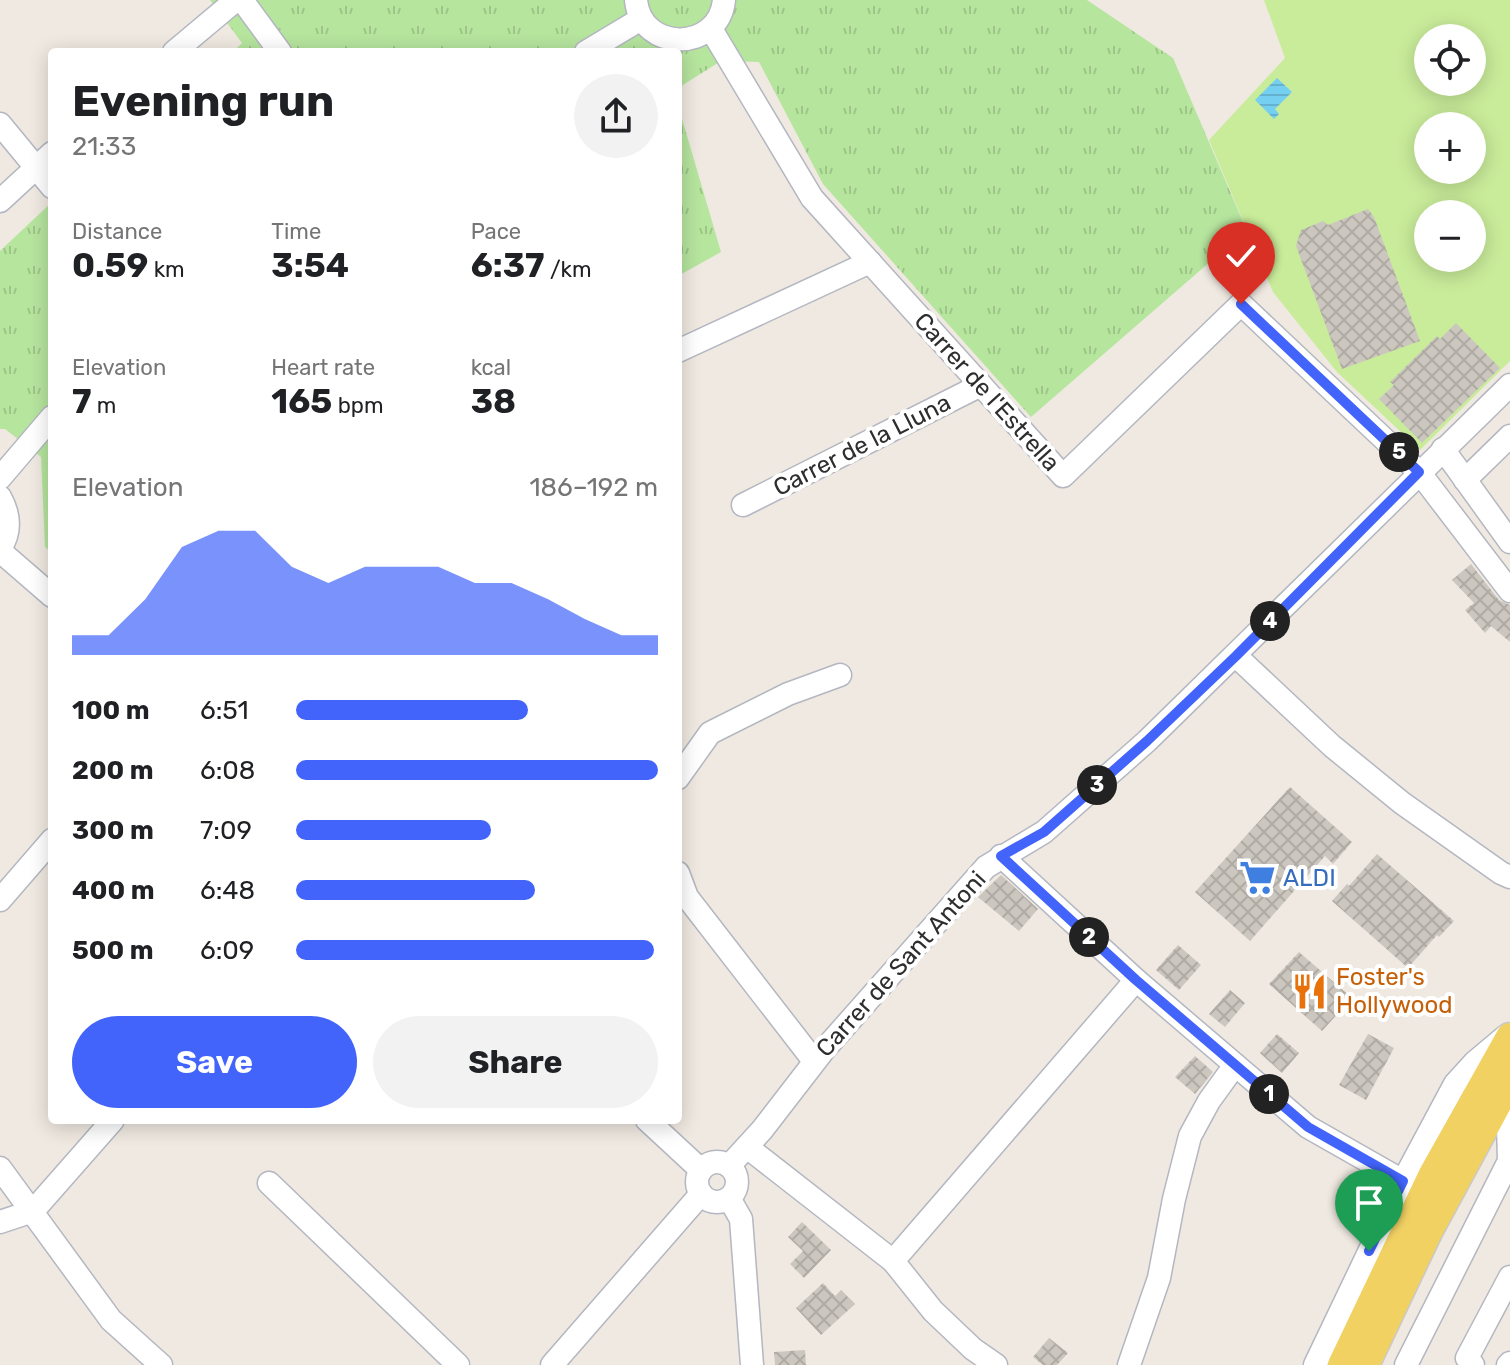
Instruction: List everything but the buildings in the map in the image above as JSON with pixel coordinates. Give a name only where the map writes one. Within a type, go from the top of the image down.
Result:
[{"type":"main road","points":[[1342,1365],[1433,1174],[1510,1035]]},
{"type":"main road","points":[[1365,1365],[1428,1232],[1509,1082]]},
{"type":"street","points":[[179,48],[239,0],[277,48]]},
{"type":"street","points":[[591,48],[639,9],[650,29],[674,41],[700,37],[719,18],[724,0]]},
{"type":"street","name":"Carrer de l'Estrella","points":[[711,29],[812,198],[1063,476],[1241,304],[1419,472]]},
{"type":"street","points":[[0,124],[44,160],[0,201]]},
{"type":"street","points":[[682,349],[870,262]]},
{"type":"street","name":"Carrer de la Lluna","points":[[743,505],[981,385]]},
{"type":"street","name":"Carrer de Sant Antoni","points":[[729,1166],[814,1061],[986,867],[1044,832],[1147,741],[1510,385]]},
{"type":"street","points":[[0,478],[48,422]]},
{"type":"street","points":[[1465,480],[1510,436]]},
{"type":"street","points":[[1443,449],[1510,542]]},
{"type":"street","points":[[1419,472],[1510,591]]},
{"type":"street","points":[[0,497],[8,515],[8,531],[0,550],[48,592]]},
{"type":"street","points":[[1236,656],[1332,746],[1402,803],[1507,880]]},
{"type":"street","points":[[682,772],[710,733],[788,694],[840,675]]},
{"type":"street","points":[[0,900],[48,845]]},
{"type":"street","points":[[1001,856],[1136,980],[1308,1127],[1403,1181]]},
{"type":"street","points":[[682,884],[687,897],[814,1061]]},
{"type":"street","points":[[893,1261],[1136,980]]},
{"type":"street","points":[[1315,1365],[1403,1181],[1455,1084],[1475,1062],[1510,1035]]},
{"type":"street","points":[[1129,1365],[1159,1278],[1190,1136],[1209,1101],[1235,1065]]},
{"type":"street","points":[[1429,1365],[1410,1357],[1509,1161],[1509,1082]]},
{"type":"street","points":[[0,1222],[33,1211],[109,1124]]},
{"type":"street","points":[[651,1124],[701,1170]]},
{"type":"street","points":[[747,1147],[893,1261],[933,1311],[973,1349],[996,1365]]},
{"type":"street","points":[[711,1163],[729,1166],[737,1181],[729,1198],[714,1201],[701,1194],[697,1182],[701,1170],[711,1163]]},
{"type":"street","points":[[0,1168],[111,1320],[161,1365]]},
{"type":"street","points":[[269,1183],[458,1365]]},
{"type":"street","points":[[552,1365],[701,1194]]},
{"type":"street","points":[[729,1198],[741,1219],[752,1365]]},
{"type":"street","points":[[1473,1365],[1467,1358],[1510,1277]]},
{"type":"green space","points":[[210,0],[1087,0],[1173,58],[1255,250],[1211,261],[1031,417],[823,184],[759,62],[721,61],[682,85],[682,48],[237,48],[242,43]]},
{"type":"green space","points":[[1264,0],[1510,0],[1510,361],[1420,450],[1337,372],[1273,292],[1209,140],[1285,58]]},
{"type":"green space","points":[[682,119],[721,252],[682,274]]},
{"type":"green space","points":[[48,206],[48,550],[45,547],[41,457],[5,429],[0,429],[0,251]]},
{"type":"water","points":[[1277,78],[1292,92],[1275,109],[1279,114],[1274,119],[1255,100]]},
{"type":"place","name":"ALDI","points":[[1257,878]]},
{"type":"place","name":"Foster's Hollywood","points":[[1310,991]]},
{"type":"route","points":[[1241,304],[1419,472],[1147,741],[1044,832],[1001,856],[1136,980],[1308,1127],[1403,1181],[1369,1251]]}]
